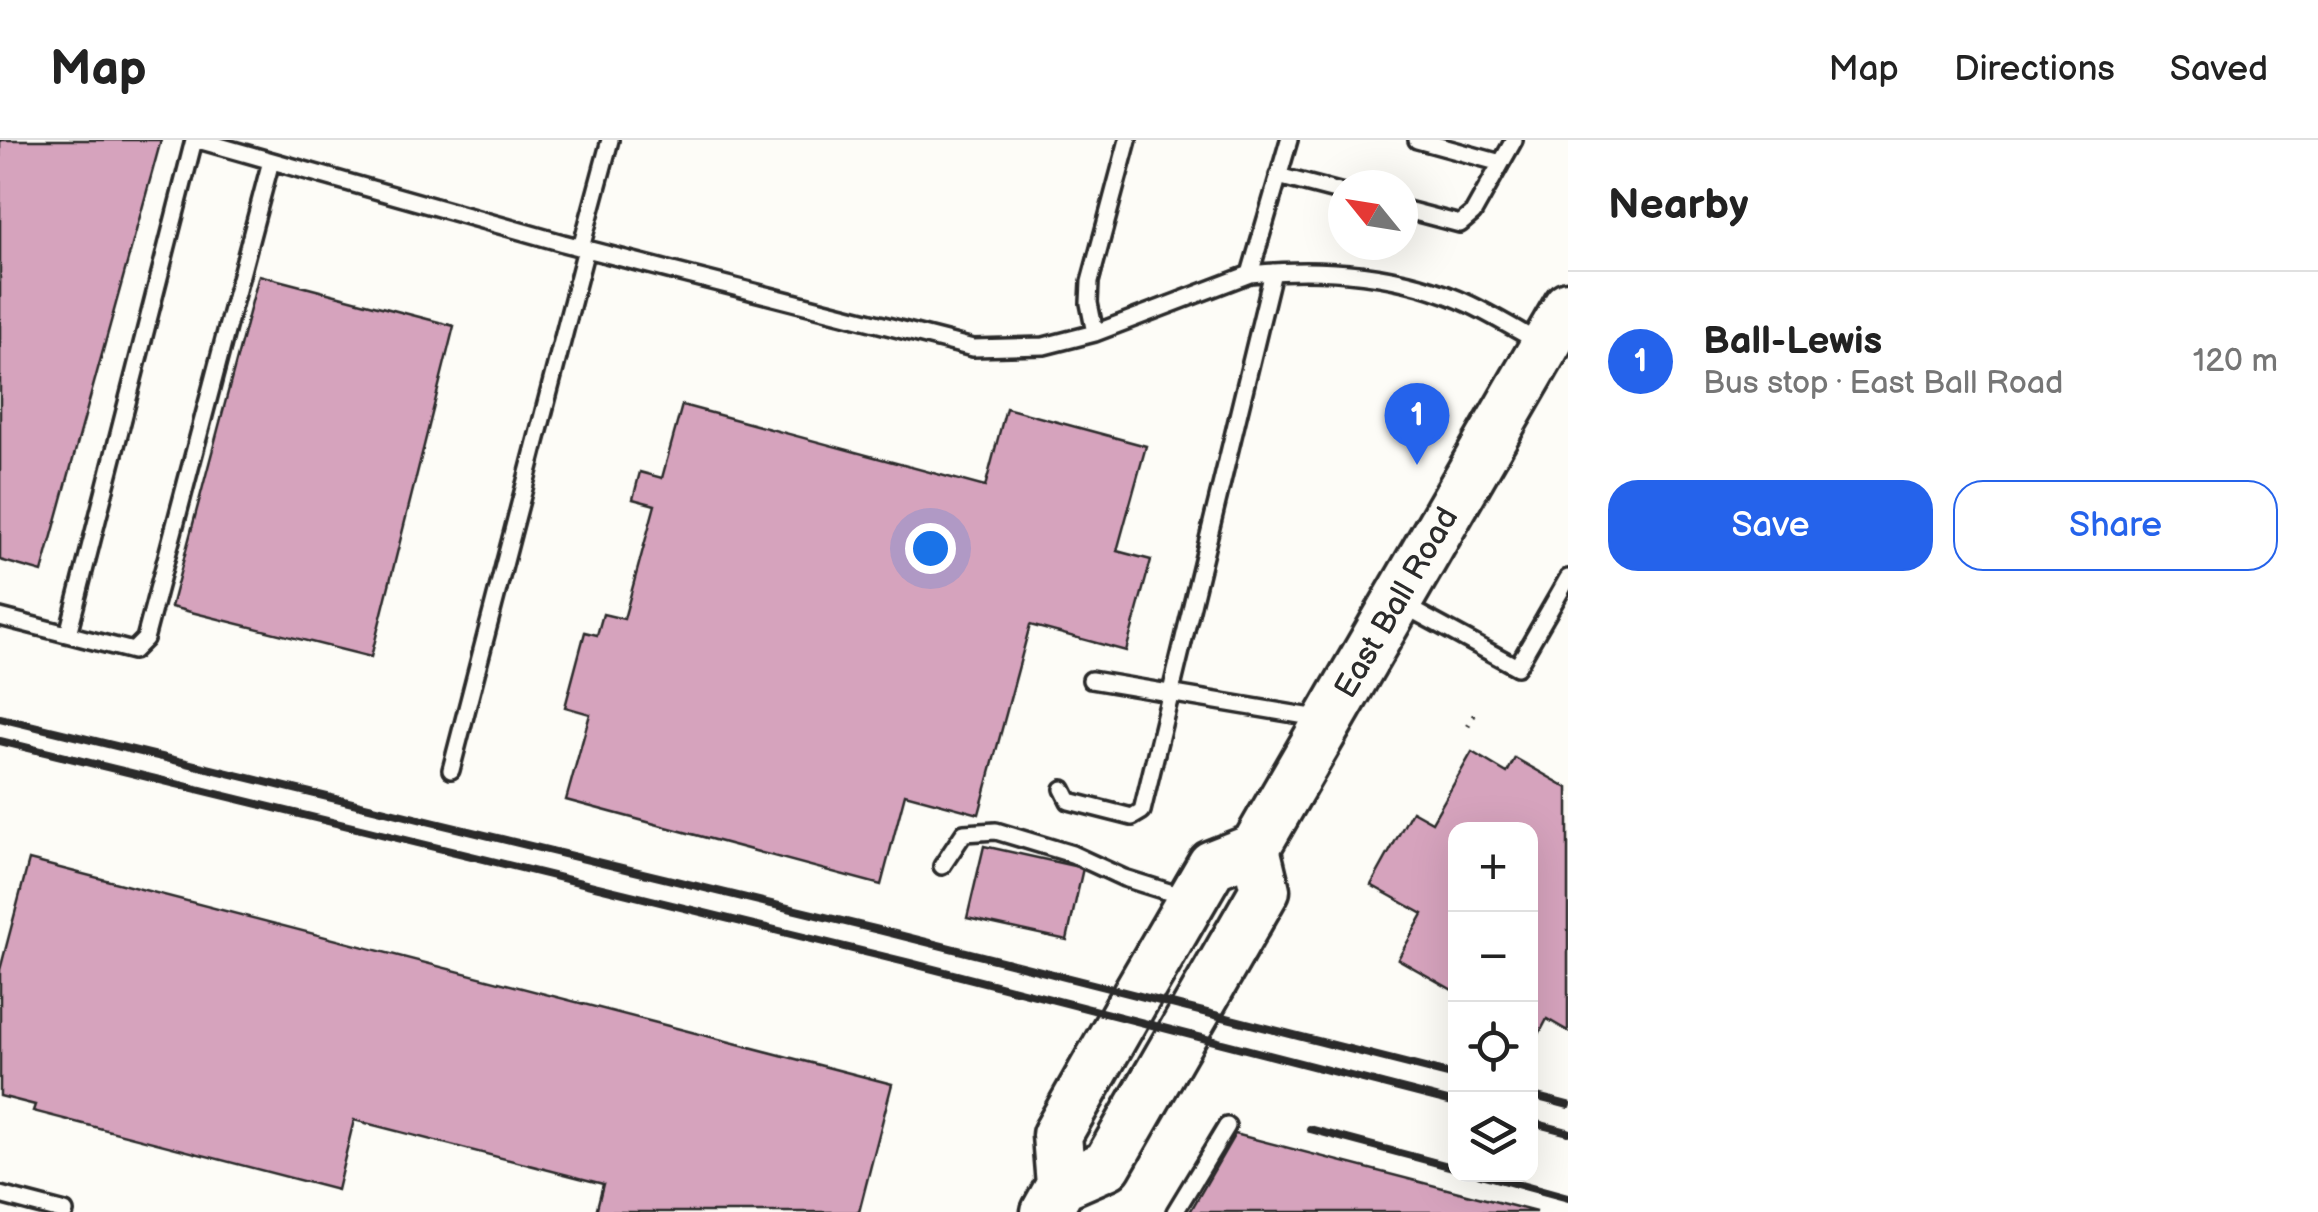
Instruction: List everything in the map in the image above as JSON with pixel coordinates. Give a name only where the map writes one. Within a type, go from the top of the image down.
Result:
[{"type":"main road","name":"East Ball Road","points":[[1255,848],[1556,326]]},
{"type":"main road","points":[[1255,848],[1265,890],[1117,1148],[1107,1165],[1054,1198],[1057,1135],[1212,865],[1255,848]]},
{"type":"lane","points":[[68,634],[196,140],[583,249],[973,348],[1044,346],[1095,334],[1250,274],[1273,272],[1350,274],[1430,289],[1471,305],[1556,326]]},
{"type":"lane","points":[[451,770],[610,140]]},
{"type":"lane","points":[[1095,334],[1089,303],[1090,282],[1128,140]]},
{"type":"lane","points":[[1250,274],[1288,140]]},
{"type":"lane","points":[[1417,140],[1501,163]]},
{"type":"lane","points":[[1418,213],[1460,224],[1473,213],[1514,140]]},
{"type":"lane","points":[[0,617],[134,651],[145,640],[271,161]]},
{"type":"lane","points":[[1278,176],[1328,189]]},
{"type":"lane","points":[[1063,789],[1069,800],[1136,816],[1142,811],[1273,272]]},
{"type":"lane","points":[[1398,602],[1517,666],[1568,578]]},
{"type":"lane","points":[[1092,680],[1330,720]]},
{"type":"lane","points":[[942,866],[964,833],[996,831],[1072,854],[1124,878],[1192,900]]},
{"type":"lane","points":[[1175,1212],[1227,1126]]},
{"type":"lane","points":[[0,1195],[65,1212]]},
{"type":"path","points":[[1468,726],[1478,708]]},
{"type":"building","points":[[0,140],[161,140],[42,572],[0,560]]},
{"type":"building","points":[[259,275],[454,326],[371,657],[171,607]]},
{"type":"building","points":[[682,405],[985,487],[1006,408],[1146,446],[1117,551],[1151,560],[1126,651],[1030,625],[979,814],[905,794],[881,885],[566,800],[590,714],[565,707],[585,632],[597,635],[603,614],[624,619],[655,505],[633,499],[640,472],[662,478]]},
{"type":"building","points":[[1472,752],[1507,773],[1515,758],[1568,788],[1568,1031],[1547,1019],[1538,1036],[1538,822],[1448,822],[1448,987],[1398,959],[1423,914],[1371,885],[1412,811],[1432,822]]},
{"type":"building","points":[[984,846],[1083,868],[1067,940],[967,918]]},
{"type":"building","points":[[29,860],[892,1084],[859,1212],[596,1212],[603,1184],[354,1120],[337,1190],[33,1111],[35,1105],[0,1096],[0,970]]},
{"type":"building","points":[[1235,1134],[1536,1212],[1190,1212]]},
{"type":"railway","points":[[0,718],[879,930],[1448,1074]]},
{"type":"railway","points":[[0,741],[910,963],[1448,1101]]},
{"type":"railway","points":[[1538,1097],[1568,1105]]},
{"type":"railway","points":[[1538,1124],[1568,1132]]},
{"type":"railway","points":[[1310,1129],[1448,1166]]},
{"type":"railway","points":[[1509,1182],[1568,1198]]},
{"type":"place","name":"Ball-Lewis","points":[[1417,465]]}]
